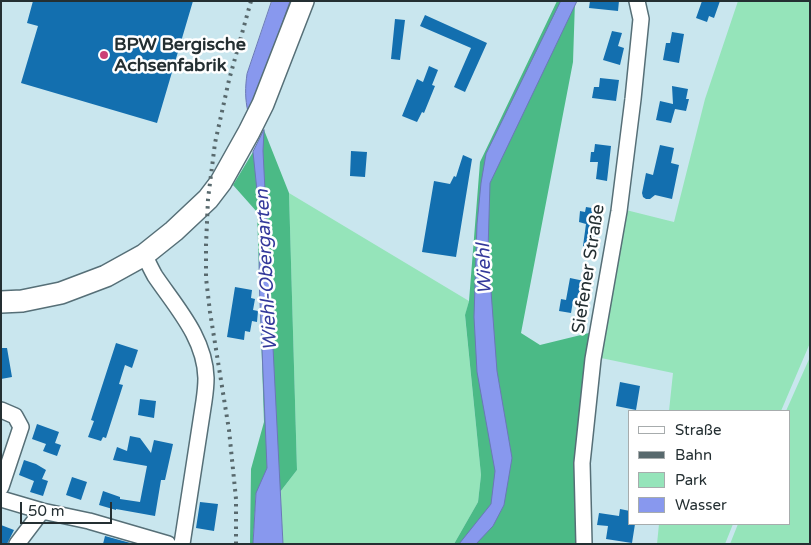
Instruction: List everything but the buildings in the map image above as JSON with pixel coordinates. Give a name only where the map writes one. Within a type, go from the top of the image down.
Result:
[{"type":"street","points":[[1,302],[22,301],[62,293],[106,276],[144,256],[208,199],[221,182],[263,104],[303,1]]},
{"type":"street","name":"Siefener Straße","points":[[584,544],[582,464],[593,359],[618,211],[633,99],[641,19],[637,1]]},
{"type":"street","points":[[144,256],[155,276],[194,333],[203,355],[206,378],[203,411],[182,544]]},
{"type":"street","points":[[1,410],[15,416],[21,427],[1,487]]},
{"type":"street","points":[[1,499],[42,511],[89,521],[168,544]]},
{"type":"street","points":[[17,544],[42,511]]},
{"type":"green space","points":[[557,1],[575,1],[573,62],[521,333],[540,345],[589,333],[577,467],[578,544],[454,544],[478,502],[481,475],[465,315],[469,301],[480,162]]},
{"type":"green space","points":[[738,1],[810,1],[810,343],[781,410],[669,410],[673,373],[601,358],[626,210],[674,222],[705,99]]},
{"type":"green space","points":[[264,130],[289,193],[297,470],[280,492],[256,494],[253,544],[250,544],[251,469],[264,422],[257,212],[233,185]]},
{"type":"green space","points":[[289,193],[469,301],[465,316],[481,475],[478,502],[454,544],[283,544],[280,492],[297,470]]},
{"type":"green space","points":[[810,357],[810,544],[730,544],[738,525],[791,525],[791,410],[786,410]]},
{"type":"green space","points":[[659,525],[733,525],[725,544],[657,544]]},
{"type":"water","points":[[272,1],[290,1],[261,84],[248,112],[246,103],[247,74]]},
{"type":"water","name":"Wiehl","points":[[561,1],[577,1],[490,183],[488,251],[497,371],[512,458],[504,505],[493,526],[476,544],[459,544],[491,504],[495,471],[477,372],[474,317],[477,224],[486,154]]},
{"type":"water","name":"Wiehl-Obergarten","points":[[264,130],[263,151],[283,544],[253,544],[256,493],[267,468],[259,278],[260,220],[253,152]]},
{"type":"railway","points":[[236,544],[236,499],[229,430],[210,312],[206,278],[206,245],[208,199],[215,143],[229,80],[251,1]]},
{"type":"place","name":"BPW Bergische Achsenfabrik","points":[[104,55]]}]
